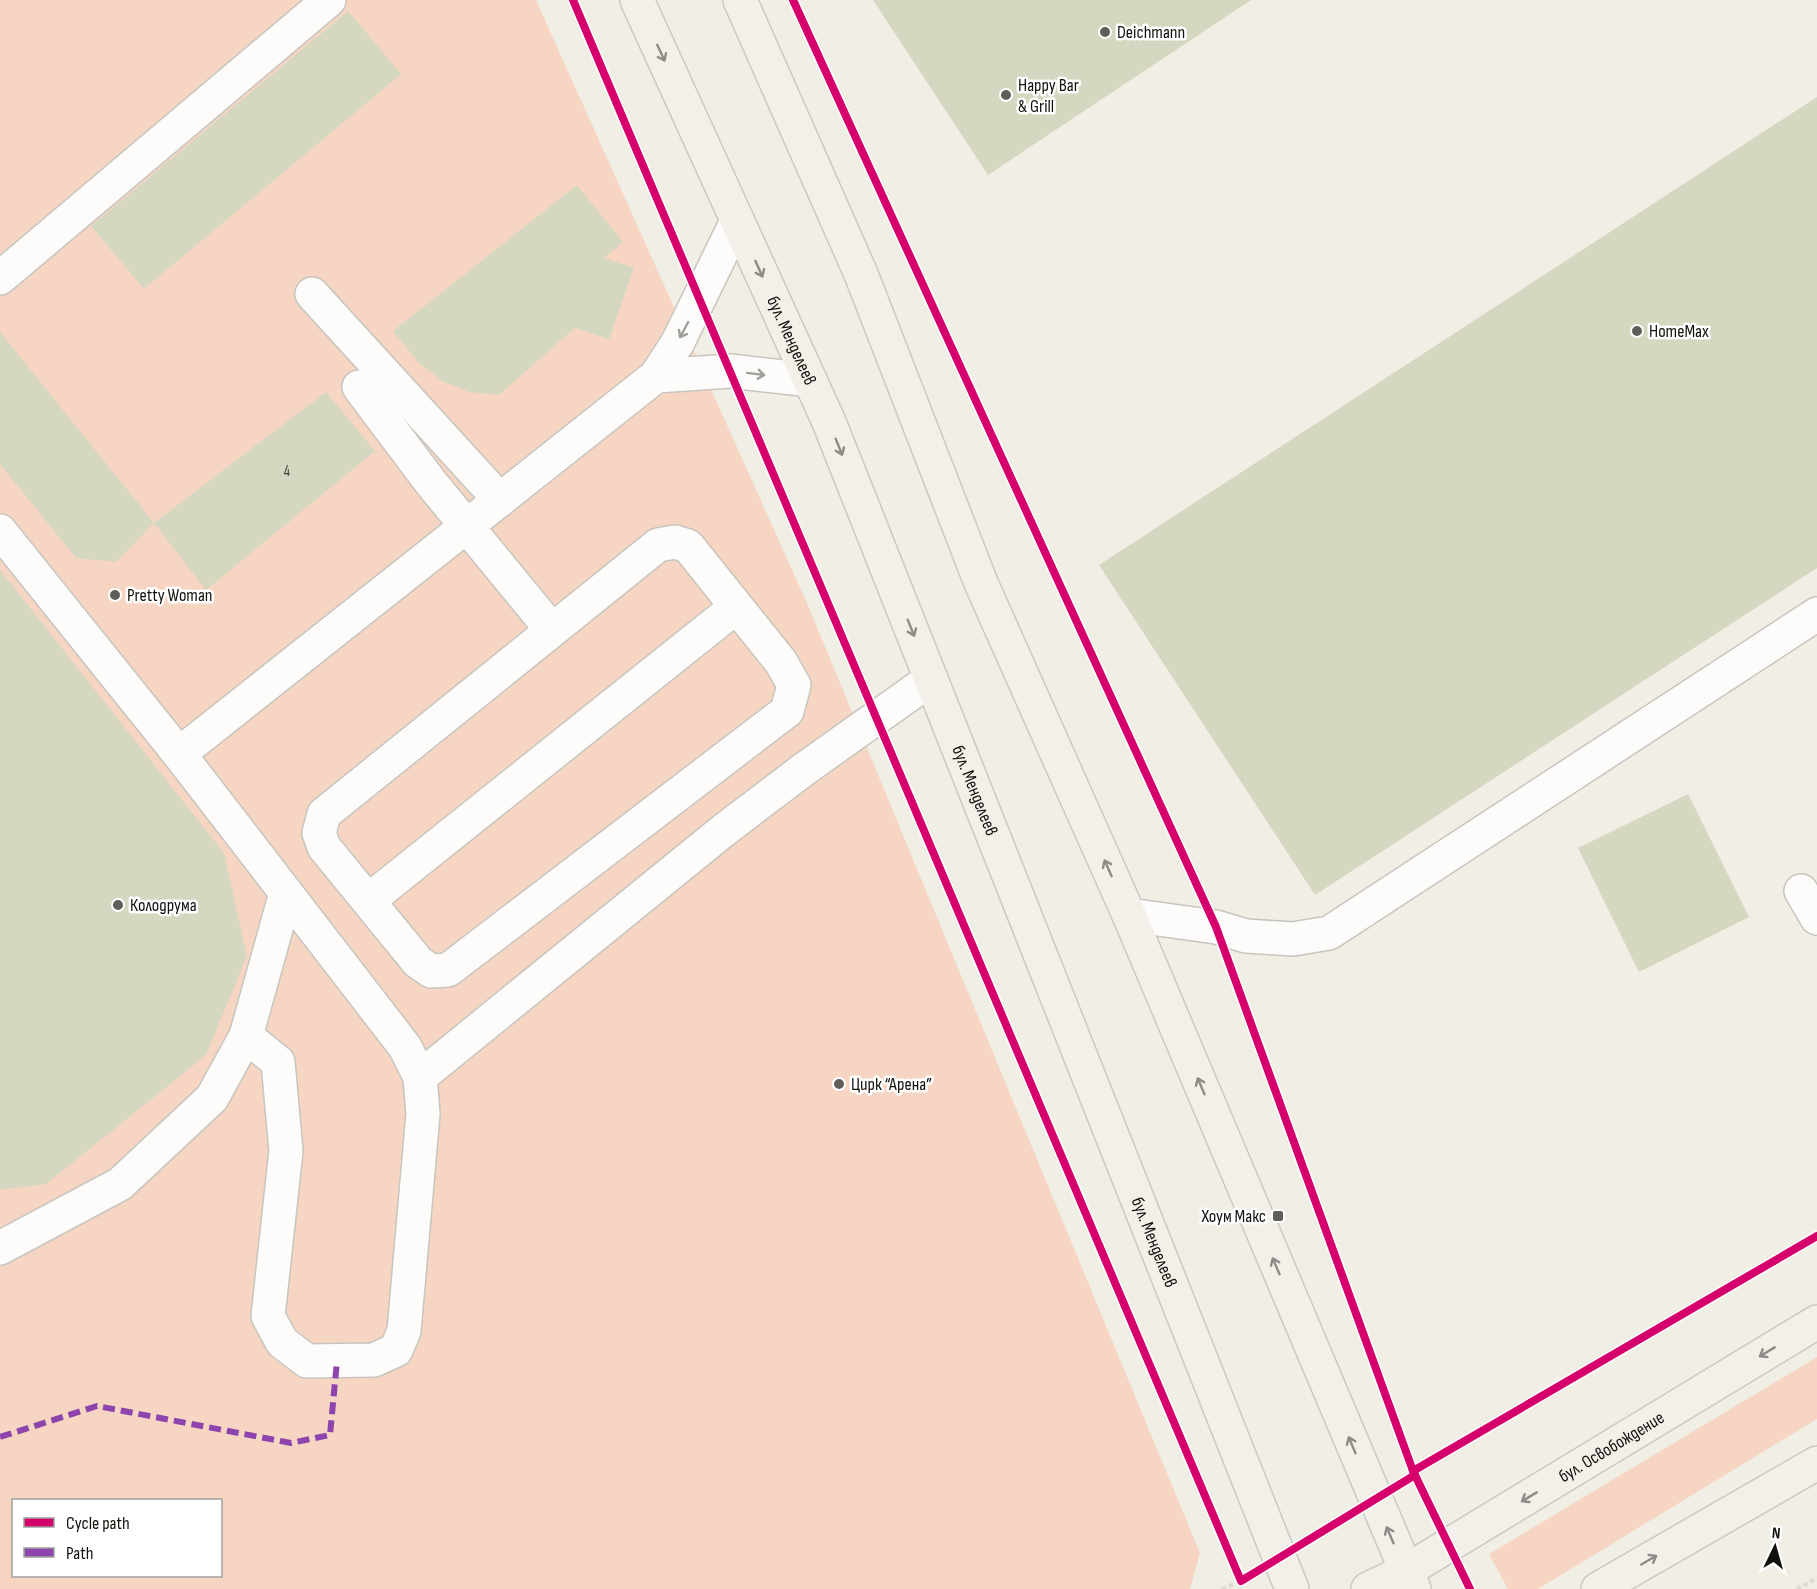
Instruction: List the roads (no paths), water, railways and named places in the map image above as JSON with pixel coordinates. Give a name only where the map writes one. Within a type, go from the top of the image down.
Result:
[{"type":"main road","name":"бул. Менделеев","points":[[637,0],[829,422],[1292,1589]]},
{"type":"main road","points":[[740,0],[861,274],[981,583],[1129,915],[1410,1580]]},
{"type":"main road","name":"бул. Освобождение","points":[[1368,1589],[1410,1580],[1817,1322]]},
{"type":"main road","points":[[1598,1589],[1817,1463]]},
{"type":"street","points":[[0,278],[329,0]]},
{"type":"street","points":[[179,754],[656,376],[678,342],[737,221]]},
{"type":"street","points":[[312,294],[500,500]]},
{"type":"street","points":[[656,376],[730,371],[810,380]]},
{"type":"street","points":[[359,387],[466,527],[551,629]]},
{"type":"street","points":[[0,531],[179,754],[286,892],[405,1047],[420,1077],[423,1114],[404,1331],[396,1350],[374,1360],[307,1361],[282,1342],[268,1316],[286,1151],[278,1062],[246,1036]]},
{"type":"street","points":[[675,542],[688,546],[780,662],[794,685],[787,711],[448,970],[431,971],[418,962],[324,847],[319,833],[324,814],[551,629],[658,545],[675,542]]},
{"type":"street","points":[[369,900],[736,607]]},
{"type":"street","points":[[1129,915],[1216,927],[1246,936],[1293,939],[1329,933],[1817,614]]},
{"type":"street","points":[[420,1077],[724,830],[803,770],[931,679]]},
{"type":"street","points":[[0,1248],[120,1184],[212,1098],[246,1036],[286,892]]},
{"type":"place","name":"Deichmann","points":[[1105,32]]},
{"type":"place","name":"Happy Bar & Grill","points":[[1006,95]]},
{"type":"place","name":"HomeMax","points":[[1637,331]]},
{"type":"place","name":"Pretty Woman","points":[[115,595]]},
{"type":"place","name":"Колодрума","points":[[118,905]]},
{"type":"place","name":"Цирк “Арена”","points":[[839,1084]]},
{"type":"place","name":"Хоум Макс","points":[[1278,1216]]}]
